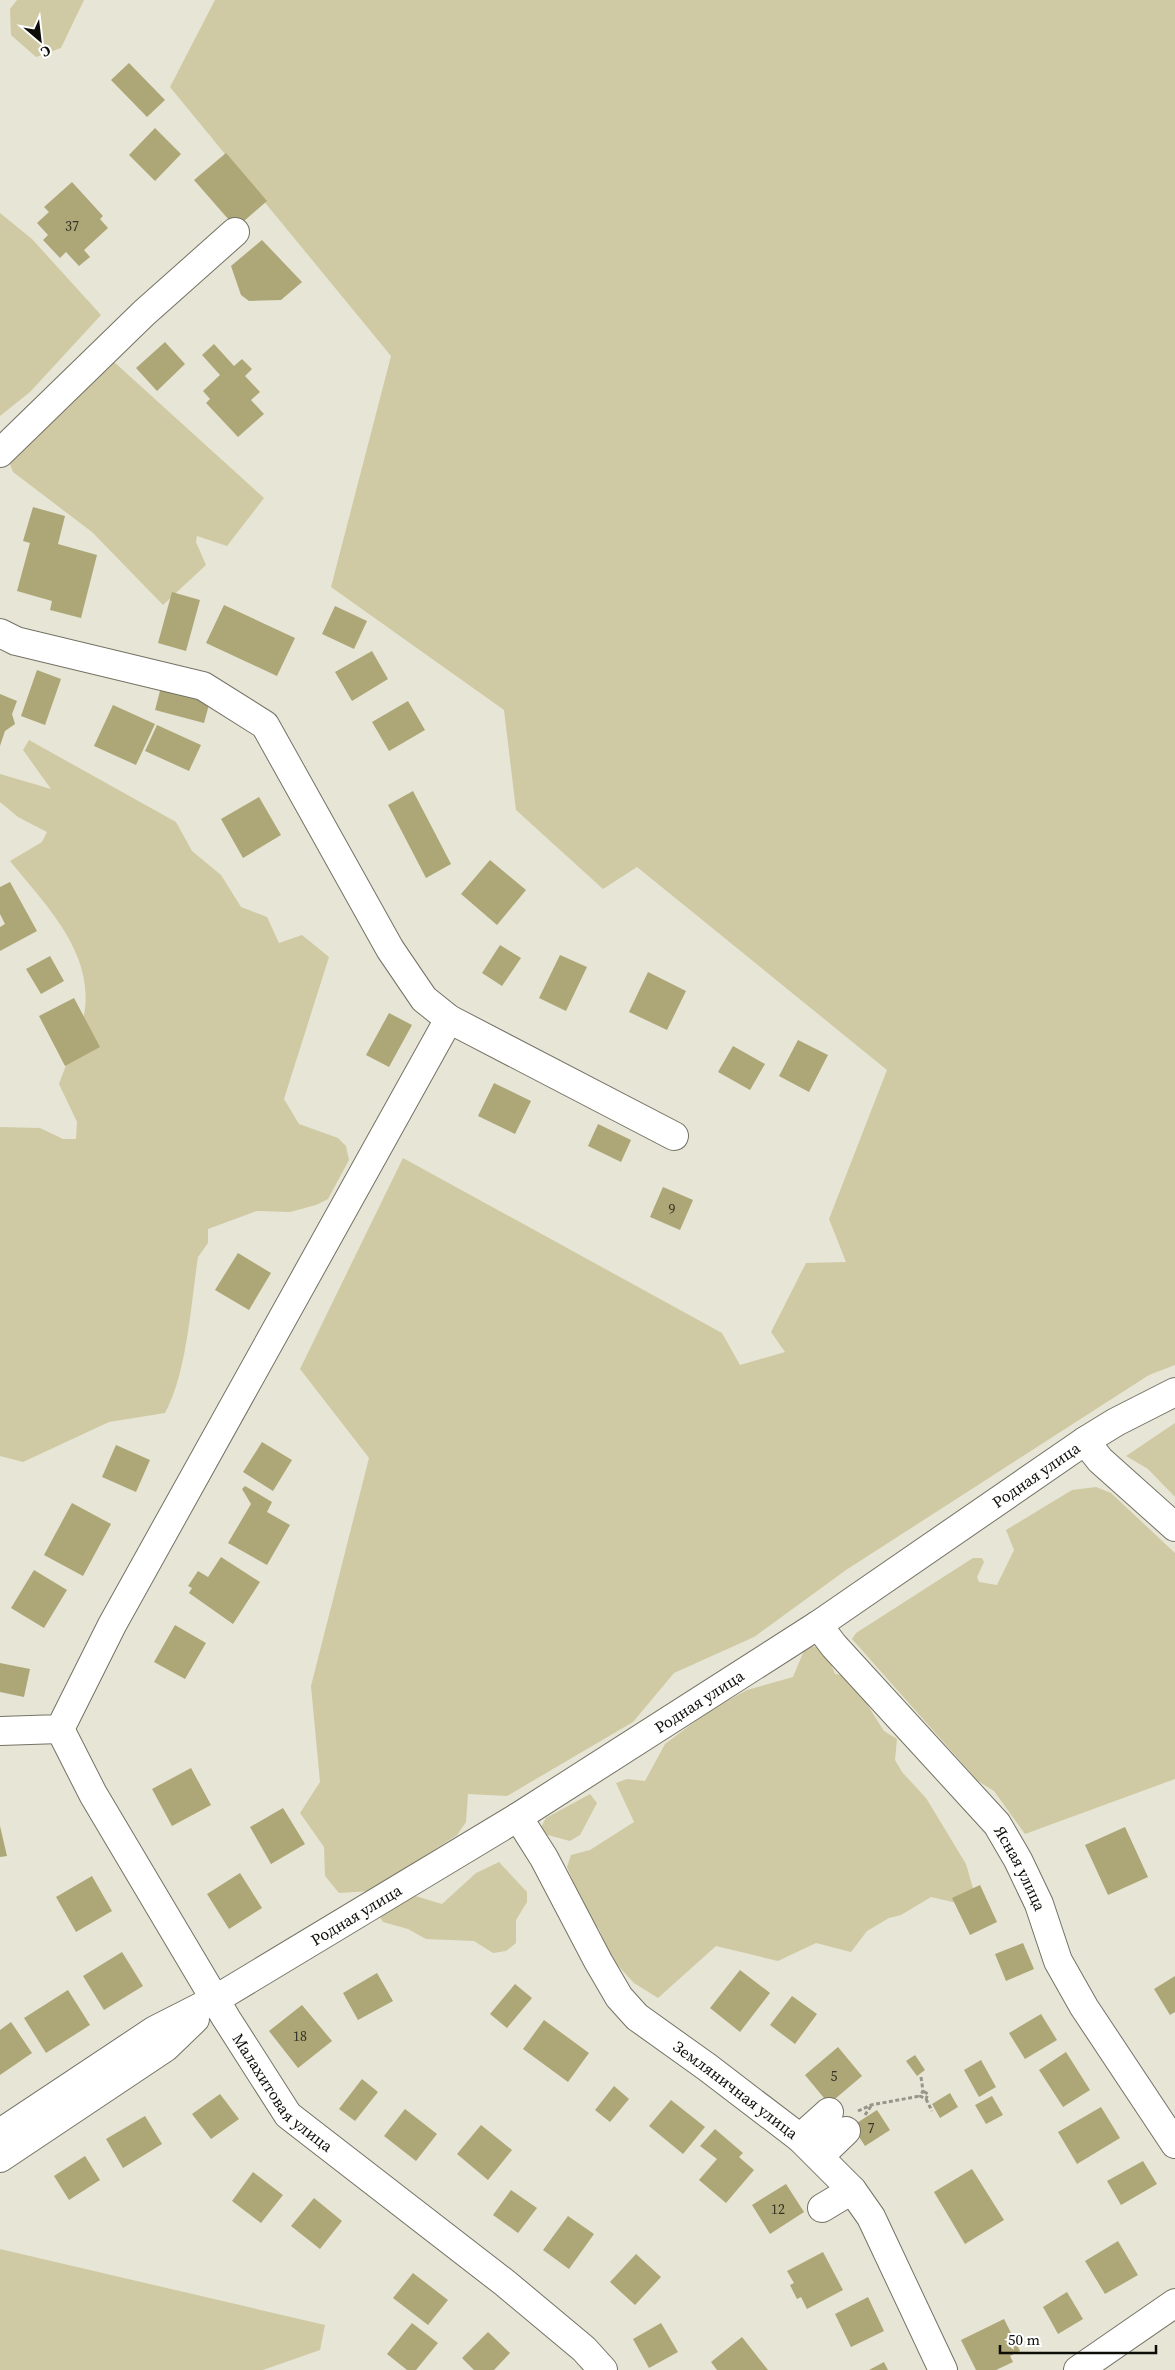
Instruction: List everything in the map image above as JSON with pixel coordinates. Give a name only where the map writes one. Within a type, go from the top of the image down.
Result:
[{"type":"street","points":[[0,453],[138,319],[234,232]]},
{"type":"street","points":[[0,632],[16,641],[203,686],[265,725],[390,949],[424,999],[449,1019],[674,1136]]},
{"type":"street","points":[[0,1731],[60,1729],[112,1625],[449,1019]]},
{"type":"street","name":"Родная улица","points":[[0,2133],[155,2030],[216,1999],[518,1817],[818,1625],[1085,1441],[1116,1422],[1175,1392]]},
{"type":"street","points":[[1085,1441],[1100,1460],[1175,1528]]},
{"type":"street","name":"Ясная улица","points":[[818,1625],[834,1646],[997,1824],[1018,1860],[1039,1904],[1058,1961],[1084,2007],[1175,2144]]},
{"type":"street","name":"Малахитовая улица","points":[[60,1729],[93,1794],[288,2115],[505,2283],[584,2349],[603,2370]]},
{"type":"street","name":"Земляничная улица","points":[[518,1817],[544,1858],[619,1998],[637,2017],[707,2066],[800,2138],[852,2190],[871,2217],[943,2370]]},
{"type":"street","name":"Родная улица","points":[[0,2158],[166,2047],[216,1999]]},
{"type":"street","points":[[800,2138],[847,2119]]},
{"type":"street","points":[[820,2156],[847,2119]]},
{"type":"street","points":[[822,2208],[852,2190]]},
{"type":"street","points":[[1078,2370],[1175,2303]]},
{"type":"path","points":[[920,2096],[923,2091],[921,2077]]},
{"type":"path","points":[[923,2091],[928,2094],[926,2099]]},
{"type":"path","points":[[847,2119],[863,2107],[920,2096],[926,2099],[932,2111]]},
{"type":"path","points":[[847,2119],[871,2105]]},
{"type":"shaded area","points":[[17,0],[84,0],[61,48],[36,57],[11,35],[10,9]]},
{"type":"shaded area","points":[[215,0],[1175,0],[1175,1365],[1149,1375],[846,1570],[754,1637],[674,1673],[633,1722],[507,1796],[468,1794],[466,1822],[457,1835],[370,1891],[339,1893],[325,1876],[324,1847],[300,1813],[320,1782],[311,1686],[369,1458],[300,1369],[403,1158],[722,1333],[740,1365],[785,1352],[771,1332],[806,1263],[846,1262],[829,1219],[887,1070],[637,867],[603,889],[516,810],[504,710],[331,587],[391,356],[170,87]]},
{"type":"shaded area","points":[[0,213],[32,239],[101,315],[30,392],[0,416]]},
{"type":"shaded area","points":[[113,361],[264,498],[227,546],[197,536],[196,542],[206,565],[163,605],[92,532],[13,472],[10,464],[106,363]]},
{"type":"shaded area","points":[[29,740],[176,822],[192,851],[221,875],[241,907],[267,917],[279,943],[302,935],[329,957],[284,1099],[299,1124],[338,1138],[346,1146],[349,1160],[328,1199],[316,1205],[290,1212],[257,1211],[208,1229],[208,1243],[198,1257],[183,1358],[172,1397],[165,1413],[109,1422],[23,1462],[0,1456],[0,1127],[40,1128],[63,1139],[76,1139],[77,1122],[59,1084],[82,1024],[86,1000],[84,977],[67,935],[40,897],[10,861],[42,842],[47,832],[18,817],[0,802],[0,774],[51,789],[23,750]]},
{"type":"shaded area","points":[[1175,1423],[1175,1497],[1148,1469],[1126,1456]]},
{"type":"shaded area","points":[[1096,1487],[1111,1493],[1175,1553],[1175,1779],[1025,1834],[994,1791],[978,1781],[852,1639],[856,1633],[973,1558],[982,1558],[984,1562],[977,1577],[979,1582],[997,1585],[1014,1550],[1006,1530],[1072,1490]]},
{"type":"shaded area","points":[[823,1645],[835,1674],[849,1676],[884,1731],[897,1739],[895,1760],[902,1772],[926,1798],[966,1864],[974,1892],[957,1903],[931,1897],[901,1915],[889,1918],[867,1931],[851,1952],[816,1943],[778,1961],[716,1946],[658,1998],[634,1983],[611,1958],[599,1929],[588,1917],[567,1867],[571,1855],[590,1850],[634,1822],[616,1783],[627,1779],[645,1781],[665,1744],[709,1711],[747,1690],[793,1677],[805,1648]]},
{"type":"shaded area","points":[[590,1794],[597,1803],[580,1835],[570,1841],[544,1834],[541,1827],[546,1818]]},
{"type":"shaded area","points":[[499,1862],[527,1892],[527,1902],[516,1920],[516,1943],[506,1951],[493,1953],[474,1941],[426,1939],[408,1929],[383,1922],[380,1917],[388,1906],[412,1895],[442,1904],[476,1873]]},
{"type":"shaded area","points":[[0,2249],[325,2325],[320,2350],[263,2370],[0,2370]]},
{"type":"building","points":[[129,63],[165,100],[147,117],[111,80]]},
{"type":"building","points":[[155,128],[181,154],[155,181],[129,155]]},
{"type":"building","points":[[226,153],[267,201],[236,228],[194,180]]},
{"type":"building","points":[[72,182],[103,216],[100,219],[108,228],[84,250],[90,257],[79,266],[66,252],[60,258],[43,240],[48,235],[37,223],[49,212],[44,207]]},
{"type":"building","points":[[262,240],[302,282],[281,300],[249,301],[241,295],[231,266]]},
{"type":"building","points":[[165,342],[185,364],[157,391],[136,368]]},
{"type":"building","points":[[214,344],[234,366],[242,359],[252,369],[245,376],[260,392],[251,400],[264,414],[238,437],[206,403],[210,399],[203,391],[220,375],[202,355]]},
{"type":"building","points":[[33,507],[65,516],[58,544],[97,555],[81,618],[50,610],[52,601],[17,591],[30,543],[23,541]]},
{"type":"building","points":[[172,592],[200,600],[186,651],[158,643]]},
{"type":"building","points":[[224,605],[295,638],[277,676],[206,643]]},
{"type":"building","points":[[335,606],[367,621],[354,649],[322,634]]},
{"type":"building","points":[[372,651],[388,679],[352,701],[335,672]]},
{"type":"building","points":[[37,670],[61,679],[45,725],[21,716]]},
{"type":"building","points":[[161,687],[210,701],[204,723],[155,710]]},
{"type":"building","points":[[0,694],[17,701],[12,714],[15,724],[5,731],[0,746]]},
{"type":"building","points":[[408,701],[425,730],[389,751],[372,722]]},
{"type":"building","points":[[113,705],[155,724],[136,765],[94,746]]},
{"type":"building","points":[[157,725],[201,745],[189,771],[145,751]]},
{"type":"building","points":[[413,791],[451,864],[426,878],[388,805]]},
{"type":"building","points":[[259,797],[281,835],[243,858],[221,819]]},
{"type":"building","points":[[490,860],[526,890],[497,925],[461,894]]},
{"type":"building","points":[[10,882],[37,931],[0,951],[0,927],[5,924],[0,914],[0,887]]},
{"type":"building","points":[[500,945],[521,958],[502,986],[482,973]]},
{"type":"building","points":[[560,955],[587,967],[566,1011],[539,998]]},
{"type":"building","points":[[50,956],[64,981],[41,994],[26,969]]},
{"type":"building","points":[[648,972],[686,991],[667,1030],[629,1012]]},
{"type":"building","points":[[74,998],[100,1047],[65,1066],[39,1016]]},
{"type":"building","points":[[389,1013],[412,1025],[389,1067],[366,1055]]},
{"type":"building","points":[[798,1040],[828,1055],[809,1092],[779,1076]]},
{"type":"building","points":[[733,1046],[765,1064],[750,1090],[718,1072]]},
{"type":"building","points":[[494,1083],[531,1101],[515,1134],[478,1116]]},
{"type":"building","points":[[598,1124],[631,1140],[621,1162],[588,1146]]},
{"type":"building","points":[[663,1187],[693,1200],[680,1230],[650,1217]]},
{"type":"building","points":[[238,1253],[271,1273],[249,1310],[215,1290]]},
{"type":"building","points":[[262,1442],[292,1460],[273,1491],[243,1472]]},
{"type":"building","points":[[116,1445],[150,1460],[136,1492],[102,1477]]},
{"type":"building","points":[[245,1486],[272,1502],[267,1512],[290,1525],[267,1565],[228,1543],[251,1504],[242,1489]]},
{"type":"building","points":[[72,1503],[111,1524],[83,1576],[44,1555]]},
{"type":"building","points":[[221,1557],[260,1582],[233,1624],[189,1593],[192,1588],[188,1586],[198,1571],[208,1577]]},
{"type":"building","points":[[34,1570],[67,1590],[44,1628],[11,1608]]},
{"type":"building","points":[[175,1625],[206,1643],[185,1679],[154,1662]]},
{"type":"building","points":[[0,1663],[30,1669],[24,1697],[0,1692]]},
{"type":"building","points":[[191,1768],[211,1805],[172,1826],[152,1789]]},
{"type":"building","points":[[283,1808],[305,1844],[271,1864],[250,1827]]},
{"type":"building","points":[[0,1826],[7,1856],[0,1857]]},
{"type":"building","points":[[1125,1827],[1148,1877],[1108,1895],[1085,1845]]},
{"type":"building","points":[[240,1873],[262,1908],[229,1929],[207,1894]]},
{"type":"building","points":[[92,1876],[112,1911],[76,1932],[56,1897]]},
{"type":"building","points":[[980,1885],[997,1922],[970,1935],[952,1898]]},
{"type":"building","points":[[1023,1943],[1034,1969],[1006,1981],[995,1954]]},
{"type":"building","points":[[122,1952],[143,1986],[104,2010],[83,1976]]},
{"type":"building","points":[[740,1970],[770,1993],[740,2032],[710,2008]]},
{"type":"building","points":[[377,1973],[393,2001],[358,2020],[343,1993]]},
{"type":"building","points":[[1175,1976],[1175,2012],[1170,2015],[1154,1989]]},
{"type":"building","points":[[515,1984],[532,1998],[507,2028],[490,2014]]},
{"type":"building","points":[[68,1990],[90,2025],[46,2053],[24,2018]]},
{"type":"building","points":[[792,1996],[817,2014],[795,2044],[770,2025]]},
{"type":"building","points":[[302,2005],[332,2041],[298,2068],[269,2031]]},
{"type":"building","points":[[1041,2014],[1057,2040],[1025,2059],[1009,2033]]},
{"type":"building","points":[[544,2020],[589,2053],[568,2082],[523,2049]]},
{"type":"building","points":[[11,2022],[32,2053],[0,2075],[0,2030]]},
{"type":"building","points":[[838,2047],[862,2076],[829,2104],[805,2075]]},
{"type":"building","points":[[1066,2052],[1090,2090],[1063,2107],[1039,2070]]},
{"type":"building","points":[[915,2055],[925,2070],[917,2076],[906,2061]]},
{"type":"building","points":[[981,2060],[996,2087],[979,2097],[964,2070]]},
{"type":"building","points":[[362,2079],[378,2092],[355,2121],[339,2109]]},
{"type":"building","points":[[614,2086],[629,2099],[610,2122],[595,2110]]},
{"type":"building","points":[[950,2093],[958,2107],[940,2118],[932,2104]]},
{"type":"building","points":[[220,2094],[239,2119],[211,2139],[192,2114]]},
{"type":"building","points":[[992,2096],[1003,2115],[986,2124],[975,2105]]},
{"type":"building","points":[[671,2100],[705,2127],[683,2154],[649,2126]]},
{"type":"building","points":[[1101,2107],[1120,2138],[1077,2164],[1058,2132]]},
{"type":"building","points":[[405,2109],[437,2134],[416,2161],[384,2136]]},
{"type":"building","points":[[877,2110],[890,2130],[865,2146],[852,2126]]},
{"type":"building","points":[[145,2116],[162,2144],[123,2168],[106,2139]]},
{"type":"building","points":[[481,2125],[512,2150],[488,2180],[457,2154]]},
{"type":"building","points":[[715,2129],[743,2153],[739,2157],[754,2170],[726,2203],[699,2180],[717,2159],[700,2146]]},
{"type":"building","points":[[85,2156],[100,2180],[69,2200],[54,2176]]},
{"type":"building","points":[[1143,2161],[1157,2184],[1121,2205],[1107,2181]]},
{"type":"building","points":[[972,2169],[1004,2220],[965,2244],[934,2192]]},
{"type":"building","points":[[253,2172],[283,2195],[261,2223],[232,2201]]},
{"type":"building","points":[[786,2184],[804,2212],[770,2234],[752,2205]]},
{"type":"building","points":[[511,2190],[537,2208],[518,2233],[493,2215]]},
{"type":"building","points":[[314,2198],[342,2221],[320,2249],[291,2226]]},
{"type":"building","points":[[568,2216],[594,2234],[569,2269],[543,2250]]},
{"type":"building","points":[[1118,2241],[1138,2275],[1105,2294],[1085,2261]]},
{"type":"building","points":[[823,2252],[843,2290],[807,2309],[801,2297],[797,2299],[790,2285],[794,2283],[787,2271]]},
{"type":"building","points":[[636,2254],[661,2277],[635,2305],[610,2282]]},
{"type":"building","points":[[413,2273],[448,2300],[428,2325],[393,2298]]},
{"type":"building","points":[[1067,2292],[1083,2319],[1058,2334],[1043,2307]]},
{"type":"building","points":[[868,2297],[884,2331],[851,2347],[835,2314]]},
{"type":"building","points":[[1004,2319],[1020,2351],[1010,2356],[1013,2362],[996,2370],[976,2370],[961,2340]]},
{"type":"building","points":[[412,2323],[438,2343],[416,2370],[407,2370],[387,2354]]},
{"type":"building","points":[[661,2323],[678,2352],[649,2368],[633,2339]]},
{"type":"building","points":[[488,2332],[510,2353],[494,2370],[474,2370],[462,2358]]},
{"type":"building","points":[[742,2337],[768,2370],[717,2370],[711,2362]]},
{"type":"building","points":[[884,2362],[888,2370],[869,2370]]}]
